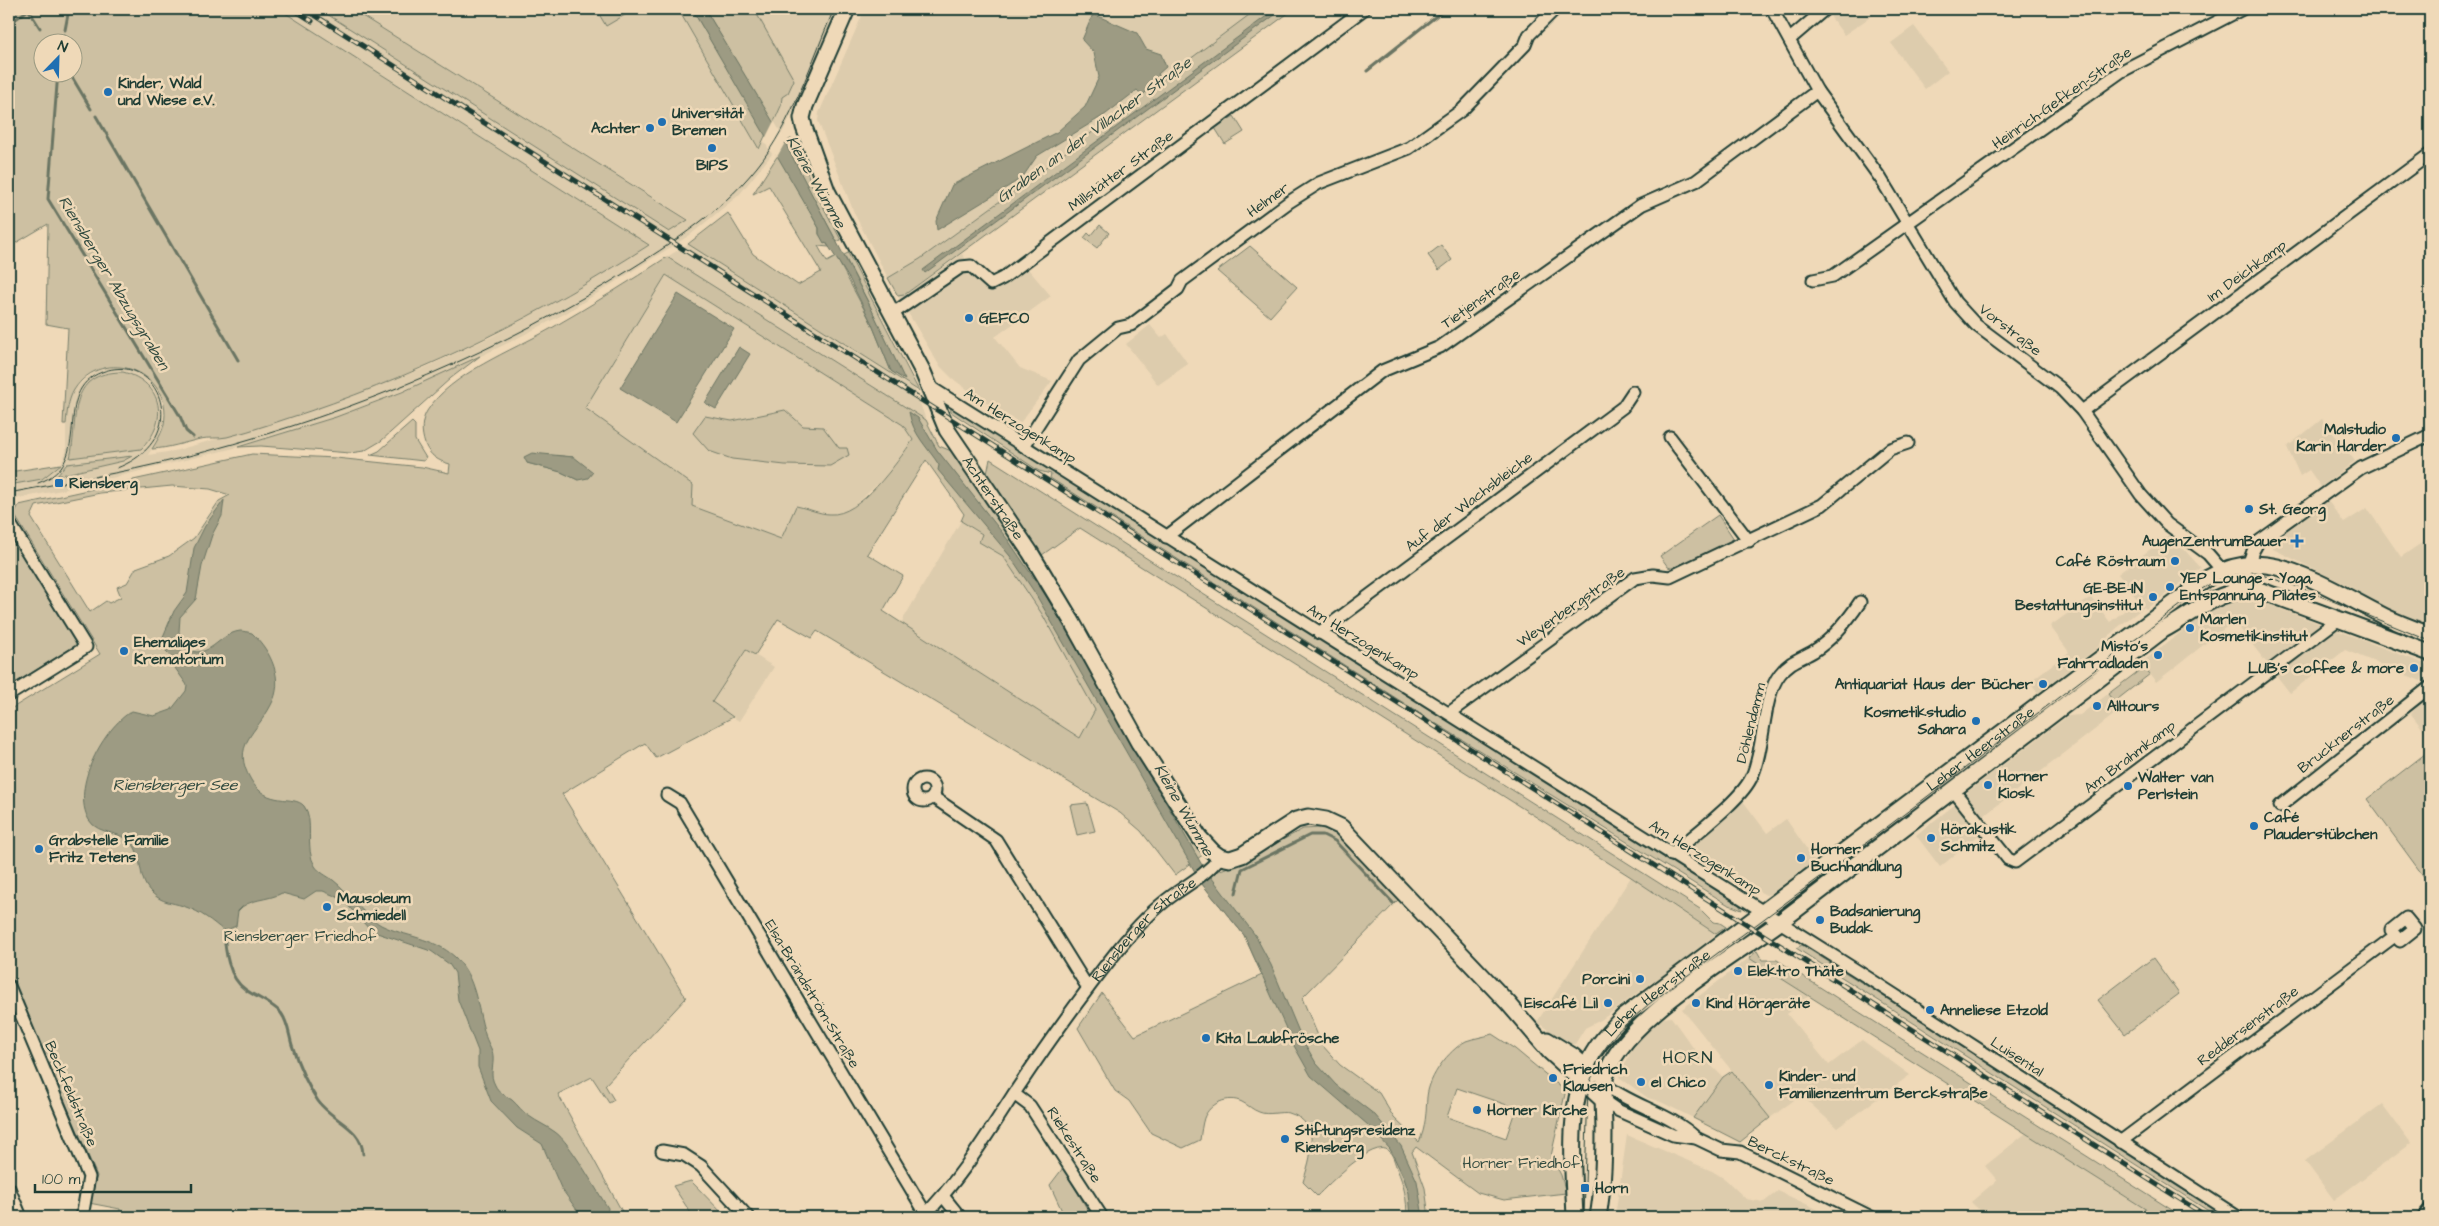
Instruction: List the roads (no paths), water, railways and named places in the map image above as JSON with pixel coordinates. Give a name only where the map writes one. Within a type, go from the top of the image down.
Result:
[{"type":"main road","name":"Achterstraße","points":[[847,9],[819,72],[802,118],[814,159],[827,191],[930,387],[947,430],[1030,552],[1071,620],[1139,743],[1216,863]]},
{"type":"main road","name":"Leher Heerstraße","points":[[1584,1075],[1605,1037],[1623,1017],[1936,784],[2170,605],[2222,570],[2248,565],[2277,567],[2328,587],[2380,614],[2430,636]]},
{"type":"main road","name":"Leher Heerstraße","points":[[1598,1217],[1602,1184],[1604,1084],[1613,1060],[1635,1029],[1700,979],[1780,922],[2163,630],[2211,600],[2239,590],[2262,590],[2430,653]]},
{"type":"main road","name":"Riensberger Straße","points":[[1216,863],[1242,855],[1296,820],[1308,817],[1326,820],[1341,827],[1508,1003],[1584,1075]]},
{"type":"main road","points":[[1584,1075],[1604,1084]]},
{"type":"main road","points":[[1584,1075],[1604,1101]]},
{"type":"main road","points":[[1576,1217],[1574,1123],[1584,1075]]},
{"type":"street","name":"Millstätter Straße","points":[[892,314],[961,267],[971,266],[991,284],[1003,278],[1364,9]]},
{"type":"street","name":"Helmer","points":[[1024,446],[1079,360],[1118,328],[1131,325],[1178,289],[1182,280],[1289,202],[1335,176],[1409,148],[1462,110],[1520,50],[1530,35],[1555,9]]},
{"type":"street","name":"Vorstraße","points":[[1772,9],[1818,91],[1881,179],[1955,302],[1976,325],[2060,388],[2082,411],[2140,495],[2167,524],[2208,554],[2239,590]]},
{"type":"street","points":[[1790,39],[1825,9]]},
{"type":"street","name":"Heinrich-Gefken-Straße","points":[[1813,280],[1833,276],[1937,205],[2122,71],[2242,9]]},
{"type":"street","name":"Tietjenstraße","points":[[1166,537],[1382,371],[1440,347],[1641,205],[1696,181],[1818,91]]},
{"type":"street","name":"Im Deichkamp","points":[[2082,411],[2430,154]]},
{"type":"street","name":"Am Herzogenkamp","points":[[930,387],[1780,922]]},
{"type":"street","name":"Auf der Wachsbleiche","points":[[1319,633],[1622,407],[1633,392]]},
{"type":"street","points":[[2239,590],[2258,542],[2361,468],[2430,435]]},
{"type":"street","points":[[1670,437],[1749,541]]},
{"type":"street","name":"Weyerbergstraße","points":[[1448,713],[1635,578],[1653,574],[1670,577],[1822,505],[1890,449],[1908,443]]},
{"type":"street","points":[[9,522],[86,647],[9,695]]},
{"type":"street","name":"Döhlendamm","points":[[1671,855],[1743,791],[1752,778],[1758,760],[1772,692],[1780,674],[1798,658],[1814,652],[1846,623],[1860,602]]},
{"type":"street","name":"Am Brahmkamp","points":[[1953,790],[2008,859],[2015,862],[2339,619]]},
{"type":"street","name":"Brucknerstraße","points":[[2280,806],[2430,687]]},
{"type":"street","name":"Elsa-Brändström-Straße","points":[[667,795],[680,803],[925,1216]]},
{"type":"street","points":[[933,797],[996,840],[1088,988]]},
{"type":"street","name":"Riensberger Straße","points":[[925,1216],[943,1196],[982,1144],[1014,1094],[1088,988],[1139,926],[1171,896],[1216,863]]},
{"type":"street","name":"Luisental","points":[[1780,922],[2238,1217]]},
{"type":"street","name":"Reddersenstraße","points":[[2120,1142],[2396,935]]},
{"type":"street","name":"Beckfeldstraße","points":[[9,986],[89,1177],[82,1217]]},
{"type":"street","name":"Berckstraße","points":[[1604,1084],[1617,1094],[1684,1126],[1696,1138]]},
{"type":"street","name":"Riekestraße","points":[[1014,1094],[1030,1106],[1102,1217]]},
{"type":"street","name":"Berckstraße","points":[[1604,1101],[1617,1110],[1673,1134],[1696,1138],[1721,1150],[1740,1152],[1871,1217]]},
{"type":"street","points":[[662,1151],[684,1155],[702,1166],[748,1217]]},
{"type":"street","points":[[9,1188],[21,1217]]},
{"type":"street","points":[[943,1196],[960,1217]]},
{"type":"street","points":[[2423,1217],[2430,1209]]},
{"type":"water","points":[[692,9],[705,9],[781,135],[869,304],[905,380],[891,371],[871,322],[850,280],[826,242],[824,243],[819,234],[819,228]]},
{"type":"water","points":[[1276,9],[1283,9],[925,273],[923,270]]},
{"type":"water","points":[[1093,14],[1137,33],[1146,49],[1161,54],[1166,67],[1158,74],[1163,80],[1142,95],[1137,90],[1106,114],[1037,156],[1022,178],[937,230],[936,221],[952,185],[1057,132],[1085,107],[1099,77],[1094,53],[1082,40]]},
{"type":"water","points":[[678,294],[734,329],[676,422],[620,388]]},
{"type":"water","points":[[739,347],[750,354],[716,409],[705,403]]},
{"type":"water","points":[[909,412],[918,418],[937,450],[1008,540],[1048,599],[1202,865],[1255,935],[1271,965],[1302,1039],[1316,1063],[1336,1085],[1375,1115],[1401,1146],[1417,1181],[1423,1217],[1411,1217],[1409,1193],[1390,1149],[1368,1125],[1311,1076],[1293,1044],[1244,935],[1202,884],[1035,593],[1010,556],[938,470],[939,465],[917,434]]},
{"type":"water","points":[[532,453],[574,457],[593,472],[588,478],[578,480],[561,472],[527,463],[524,457]]},
{"type":"water","name":"Riensberger See","points":[[224,500],[222,516],[212,535],[202,566],[196,599],[180,617],[179,632],[184,648],[200,652],[207,650],[232,633],[240,631],[252,633],[270,657],[276,676],[277,686],[275,695],[271,705],[244,748],[245,768],[251,780],[257,789],[265,794],[294,801],[304,806],[309,818],[310,851],[315,866],[339,885],[368,916],[390,929],[438,945],[455,957],[462,965],[472,983],[486,1037],[493,1053],[492,1077],[496,1087],[527,1114],[561,1137],[608,1208],[607,1217],[582,1217],[561,1188],[542,1144],[517,1128],[491,1101],[478,1067],[478,1051],[458,1000],[455,973],[449,964],[431,951],[371,931],[342,899],[323,891],[316,891],[304,899],[282,893],[247,904],[238,911],[236,926],[224,931],[197,911],[157,897],[150,891],[143,879],[137,852],[130,841],[124,837],[99,829],[89,820],[84,807],[87,776],[101,744],[111,730],[132,711],[154,716],[171,710],[186,691],[187,685],[175,668],[170,655],[163,648],[162,639],[174,611],[187,593],[194,548],[205,526]]},
{"type":"waterway","name":"Riensberger Abzugsgraben","points":[[28,9],[40,28]]},
{"type":"waterway","points":[[65,30],[69,9]]},
{"type":"waterway","points":[[1367,71],[1445,9]]},
{"type":"waterway","points":[[9,24],[28,10]]},
{"type":"waterway","name":"Riensberger Abzugsgraben","points":[[57,82],[48,199],[180,416],[186,431],[193,437]]},
{"type":"waterway","points":[[75,82],[91,109]]},
{"type":"waterway","points":[[96,116],[238,360]]},
{"type":"waterway","points":[[1236,893],[1242,869],[1310,835],[1323,835],[1335,841],[1393,903]]},
{"type":"waterway","points":[[224,931],[225,947],[231,971],[235,978],[246,990],[281,1013],[287,1024],[300,1067],[314,1095],[324,1108],[358,1137],[363,1154]]},
{"type":"tram line","points":[[9,493],[177,459],[234,444],[345,408],[454,364],[559,311],[610,282],[670,244],[707,216],[742,185],[757,167],[791,112],[834,9]]},
{"type":"tram line","points":[[38,483],[56,473],[65,460],[70,444],[78,395],[86,382],[102,372],[122,369],[139,374],[152,385],[160,400],[162,419],[156,437],[141,454],[117,468]]},
{"type":"tram line","points":[[1584,1217],[1588,1087],[1601,1054],[1617,1032],[1649,1004],[2202,589],[2215,581],[2237,575],[2265,576],[2301,588],[2430,641]]},
{"type":"railway","points":[[293,9],[312,21]]},
{"type":"railway","points":[[305,9],[2208,1217]]},
{"type":"place","name":"Kinder, Wald und Wiese e.V.","points":[[108,92]]},
{"type":"place","name":"Universität Bremen","points":[[662,122]]},
{"type":"place","name":"Achter","points":[[650,128]]},
{"type":"place","name":"BIPS","points":[[712,148]]},
{"type":"place","name":"GEFCO","points":[[969,318]]},
{"type":"place","name":"Malstudio Karin Harder","points":[[2396,438]]},
{"type":"place","name":"Riensberg","points":[[59,483]]},
{"type":"place","name":"St. Georg","points":[[2249,509]]},
{"type":"place","name":"AugenZentrumBauer","points":[[2297,541]]},
{"type":"place","name":"Café Röstraum","points":[[2175,561]]},
{"type":"place","name":"YEP Lounge - Yoga, Entspannung, Pilates","points":[[2170,587]]},
{"type":"place","name":"GE-BE-IN Bestattungsinstitut","points":[[2153,597]]},
{"type":"place","name":"Marlen Kosmetikinstitut","points":[[2190,628]]},
{"type":"place","name":"Ehemaliges Krematorium","points":[[124,651]]},
{"type":"place","name":"Misto's Fahrradladen","points":[[2158,655]]},
{"type":"place","name":"LUB's coffee & more","points":[[2414,668]]},
{"type":"place","name":"Antiquariat Haus der Bücher","points":[[2043,684]]},
{"type":"place","name":"Alltours","points":[[2097,706]]},
{"type":"place","name":"Kosmetikstudio Sahara","points":[[1976,721]]},
{"type":"place","name":"Horner Kiosk","points":[[1988,785]]},
{"type":"place","name":"Walter van Perlstein","points":[[2128,786]]},
{"type":"place","name":"Café Plauderstübchen","points":[[2254,826]]},
{"type":"place","name":"Hörakustik Schmitz","points":[[1931,838]]},
{"type":"place","name":"Grabstelle Familie Fritz Tetens","points":[[39,849]]},
{"type":"place","name":"Horner Buchhandlung","points":[[1801,858]]},
{"type":"place","name":"Mausoleum Schmiedell","points":[[327,907]]},
{"type":"place","name":"Badsanierung Budak","points":[[1820,920]]},
{"type":"place","name":"Elektro Thäte","points":[[1738,971]]},
{"type":"place","name":"Porcini","points":[[1640,979]]},
{"type":"place","name":"Eiscafé Lil","points":[[1608,1003]]},
{"type":"place","name":"Kind Hörgeräte","points":[[1696,1003]]},
{"type":"place","name":"Anneliese Etzold","points":[[1930,1010]]},
{"type":"place","name":"Kita Laubfrösche","points":[[1206,1038]]},
{"type":"place","name":"Friedrich Klausen","points":[[1553,1078]]},
{"type":"place","name":"el Chico","points":[[1641,1082]]},
{"type":"place","name":"Kinder- und Familienzentrum Berckstraße","points":[[1769,1085]]},
{"type":"place","name":"Horner Kirche","points":[[1477,1110]]},
{"type":"place","name":"Stiftungsresidenz Riensberg","points":[[1285,1139]]},
{"type":"place","name":"Horn","points":[[1585,1188]]},
{"type":"district","name":"HORN","points":[[1688,1057]]},
{"type":"water label","name":"Graben an der Villacher Straße","points":[[1094,130]]},
{"type":"water label","name":"Kleine Wümme","points":[[816,182]]},
{"type":"water label","name":"Kleine Wümme","points":[[1184,810]]},
{"type":"park label","name":"Riensberger Friedhof","points":[[300,936]]},
{"type":"park label","name":"Horner Friedhof","points":[[1521,1163]]}]
